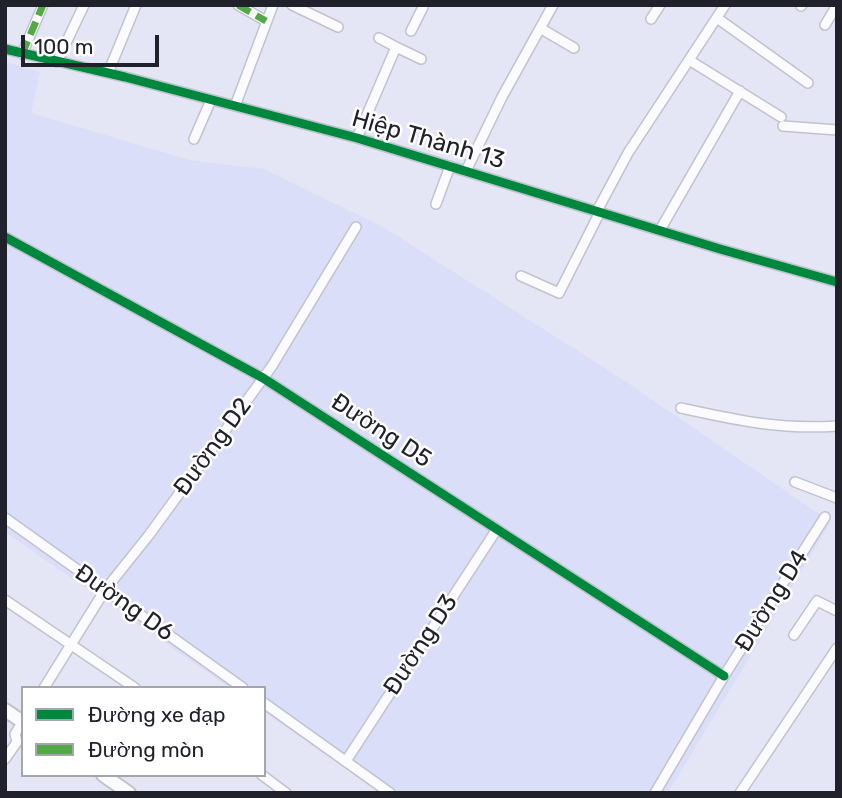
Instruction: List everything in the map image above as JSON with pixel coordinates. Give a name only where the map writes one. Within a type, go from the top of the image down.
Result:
[{"type":"main road","points":[[5,710],[21,721]]},
{"type":"main road","points":[[106,777],[129,793]]},
{"type":"street","points":[[22,54],[43,5]]},
{"type":"street","points":[[57,62],[84,5]]},
{"type":"street","points":[[107,73],[136,5]]},
{"type":"street","points":[[238,5],[266,21]]},
{"type":"street","points":[[235,106],[273,5]]},
{"type":"street","points":[[292,5],[338,27]]},
{"type":"street","points":[[466,171],[552,5]]},
{"type":"street","points":[[651,19],[660,5]]},
{"type":"street","points":[[521,276],[559,293],[628,153],[725,5]]},
{"type":"street","points":[[825,25],[837,5]]},
{"type":"street","points":[[411,32],[421,6]]},
{"type":"street","points":[[717,18],[808,83]]},
{"type":"street","points":[[540,28],[574,48]]},
{"type":"street","points":[[379,38],[421,59]]},
{"type":"street","points":[[357,138],[396,47]]},
{"type":"street","name":"Hiệp Thành 13","points":[[5,49],[357,138],[837,282]]},
{"type":"street","points":[[689,60],[740,91],[782,122],[837,130]]},
{"type":"street","points":[[660,230],[740,91]]},
{"type":"street","points":[[194,139],[211,100]]},
{"type":"street","points":[[436,204],[450,166]]},
{"type":"street","name":"Đường D2","points":[[45,686],[105,590],[263,378],[356,227]]},
{"type":"street","name":"Đường D5","points":[[5,237],[263,378],[724,676]]},
{"type":"street","points":[[681,408],[756,425],[814,428],[837,426]]},
{"type":"street","points":[[795,482],[837,498]]},
{"type":"street","name":"Đường D4","points":[[655,793],[724,676],[825,517]]},
{"type":"street","name":"Đường D6","points":[[5,519],[240,686]]},
{"type":"street","name":"Đường D3","points":[[346,761],[497,530]]},
{"type":"street","points":[[5,600],[132,686]]},
{"type":"street","points":[[794,635],[817,601],[837,611]]},
{"type":"street","points":[[740,793],[837,648]]},
{"type":"street","points":[[266,704],[390,793]]},
{"type":"street","points":[[5,759],[17,742],[10,735]]},
{"type":"street","points":[[265,777],[286,793]]},
{"type":"shaded area","points":[[5,62],[40,72],[31,113],[189,160],[264,169],[383,227],[625,381],[831,522],[668,793],[381,793],[266,713],[266,686],[227,686],[5,532]]},
{"type":"marked path","points":[[22,54],[43,5]]},
{"type":"marked path","points":[[238,5],[266,21]]},
{"type":"cycle path","points":[[5,49],[125,77],[357,138],[837,282]]},
{"type":"cycle path","points":[[5,237],[263,378],[724,676]]}]
